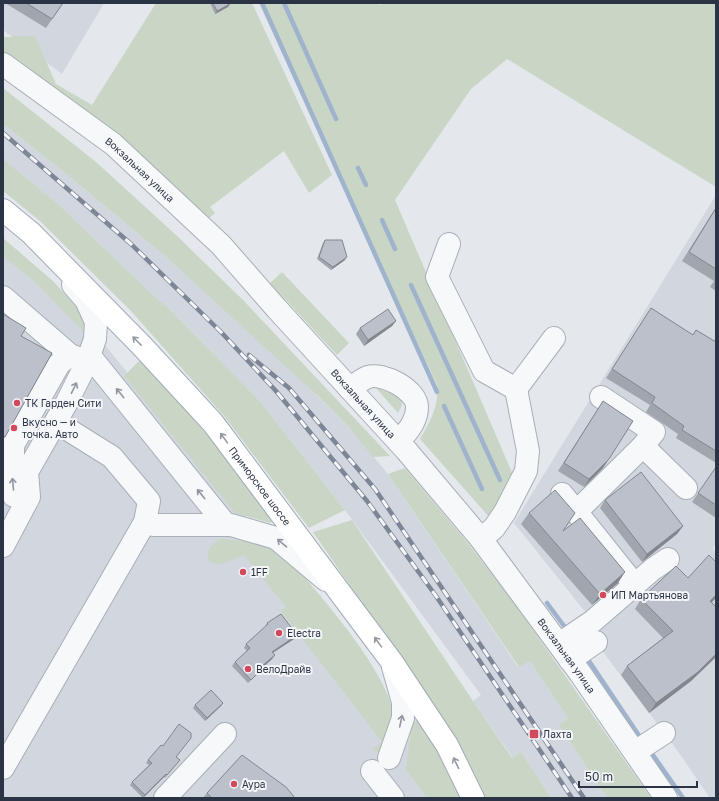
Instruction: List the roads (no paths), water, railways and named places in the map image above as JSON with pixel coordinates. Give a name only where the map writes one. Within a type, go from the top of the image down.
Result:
[{"type":"main road","name":"Приморское шоссе","points":[[3,210],[30,233],[142,346],[214,423],[392,662],[447,745],[473,798]]},
{"type":"street","name":"Вокзальная улица","points":[[3,64],[113,144],[222,246],[398,442],[481,539],[564,652],[666,798]]},
{"type":"street","points":[[3,546],[29,497],[27,472],[56,422],[82,358],[95,340],[96,322],[86,300],[30,233]]},
{"type":"street","points":[[449,244],[437,277],[484,371],[516,389]]},
{"type":"street","points":[[6,298],[82,358],[226,525]]},
{"type":"street","points":[[481,539],[494,528],[505,512],[526,471],[528,451],[516,389],[554,338]]},
{"type":"street","points":[[3,520],[15,501],[13,479],[13,444],[59,364],[82,358]]},
{"type":"street","points":[[350,389],[369,377],[386,378],[403,386],[413,397],[417,406],[414,419],[409,431],[398,442]]},
{"type":"street","points":[[576,512],[643,446],[654,432],[601,397]]},
{"type":"street","points":[[56,422],[112,457],[147,511],[154,525],[231,525],[276,538],[343,596]]},
{"type":"street","points":[[643,446],[686,488]]},
{"type":"street","points":[[562,494],[635,585]]},
{"type":"street","points":[[3,768],[147,511]]},
{"type":"street","points":[[564,652],[593,621],[653,569],[668,559]]},
{"type":"street","points":[[564,652],[596,642]]},
{"type":"street","points":[[389,758],[403,718],[403,702],[392,662]]},
{"type":"street","points":[[635,752],[664,732]]},
{"type":"street","points":[[165,798],[225,734]]},
{"type":"street","points":[[372,772],[393,798]]},
{"type":"waterway","points":[[262,3],[437,392]]},
{"type":"waterway","points":[[284,3],[336,119]]},
{"type":"waterway","points":[[358,168],[366,185]]},
{"type":"waterway","points":[[382,220],[395,249]]},
{"type":"waterway","points":[[411,285],[500,480]]},
{"type":"waterway","points":[[444,406],[482,489]]},
{"type":"waterway","points":[[547,603],[567,630]]},
{"type":"waterway","points":[[589,661],[642,740]]},
{"type":"waterway","points":[[653,755],[683,798]]},
{"type":"railway","points":[[3,133],[131,244],[221,332],[276,391],[367,501],[436,596],[572,798]]},
{"type":"railway","points":[[249,355],[289,388],[375,489],[584,798]]},
{"type":"place","name":"ТК Гарден Сити","points":[[17,403]]},
{"type":"place","name":"Вкусно — и точка. Авто","points":[[14,428]]},
{"type":"place","name":"1FF","points":[[243,572]]},
{"type":"place","name":"ИП Мартьянова","points":[[603,595]]},
{"type":"place","name":"Electra","points":[[279,633]]},
{"type":"place","name":"ВелоДрайв","points":[[248,669]]},
{"type":"place","name":"Лахта","points":[[534,734]]},
{"type":"place","name":"Аура","points":[[234,784]]}]
